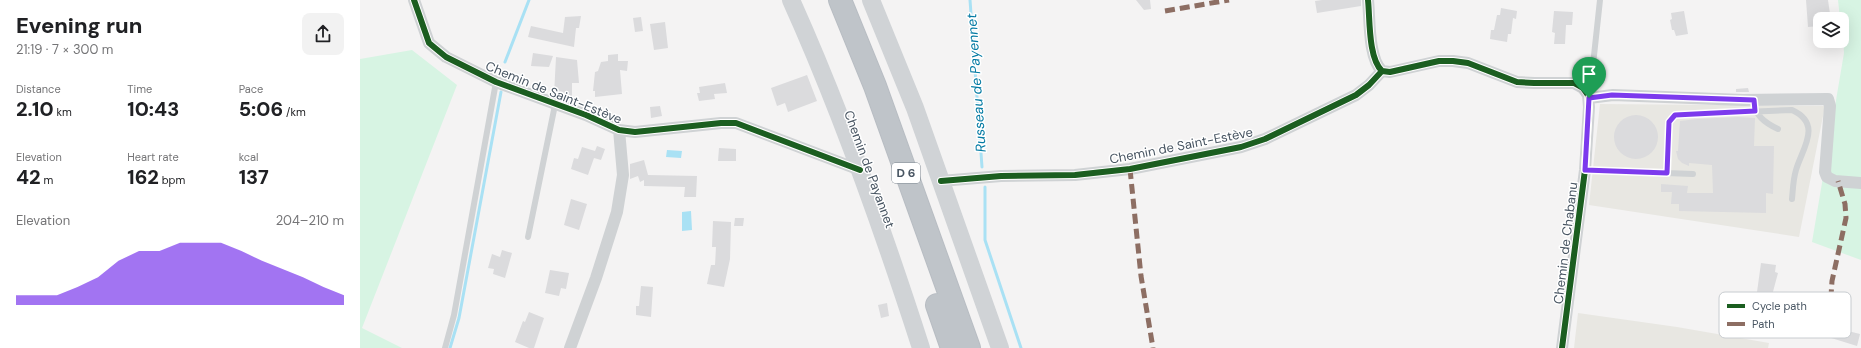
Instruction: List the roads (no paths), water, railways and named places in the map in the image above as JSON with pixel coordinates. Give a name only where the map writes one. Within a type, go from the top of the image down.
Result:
[{"type":"highway","name":"D 6","points":[[824,0],[862,95],[911,229],[952,348]]},
{"type":"highway","name":"D 6","points":[[840,0],[875,86],[969,348]]},
{"type":"street","name":"Chemin de Saint-Estève","points":[[414,0],[422,27],[431,46],[446,57],[496,82],[555,105],[586,115],[618,130],[635,132],[721,123],[736,123],[860,170]]},
{"type":"street","name":"Chemin de Payannet","points":[[791,0],[817,57],[860,170],[921,348]]},
{"type":"street","points":[[871,0],[914,108],[1000,348]]},
{"type":"street","points":[[1368,0],[1373,53],[1375,62],[1382,71],[1390,72],[1439,61],[1454,61],[1468,63],[1516,82],[1574,82],[1586,93],[1754,105],[1828,99],[1830,106],[1825,172],[1827,177],[1835,181],[1861,183]]},
{"type":"street","name":"Chemin de Saint-Estève","points":[[941,181],[1000,176],[1075,175],[1130,169],[1241,147],[1265,139],[1356,95],[1369,85],[1382,71]]},
{"type":"street","name":"Chemin de Chabanu","points":[[1562,348],[1585,170],[1586,93]]},
{"type":"street","points":[[570,348],[596,278],[617,212],[623,175],[618,130]]},
{"type":"lane","points":[[1586,93],[1592,74],[1600,0]]},
{"type":"lane","points":[[444,348],[454,315],[496,82]]},
{"type":"lane","points":[[528,237],[555,105]]},
{"type":"lane","points":[[1754,105],[1768,124],[1778,129]]},
{"type":"lane","points":[[1667,173],[1669,122],[1671,117],[1675,115],[1754,105],[1792,110],[1799,113],[1804,119],[1807,127],[1808,144],[1796,169],[1792,199]]},
{"type":"lane","points":[[1585,170],[1693,174]]},
{"type":"water","points":[[667,150],[682,151],[681,158],[666,157]]},
{"type":"water","points":[[691,211],[692,230],[682,231],[682,212]]},
{"type":"waterway","points":[[505,62],[529,0]]},
{"type":"waterway","name":"Russeau de Payennet","points":[[970,0],[982,167]]},
{"type":"waterway","points":[[450,348],[459,318],[501,92]]},
{"type":"waterway","name":"Russeau de Payennet","points":[[985,187],[985,240],[1021,348]]}]
